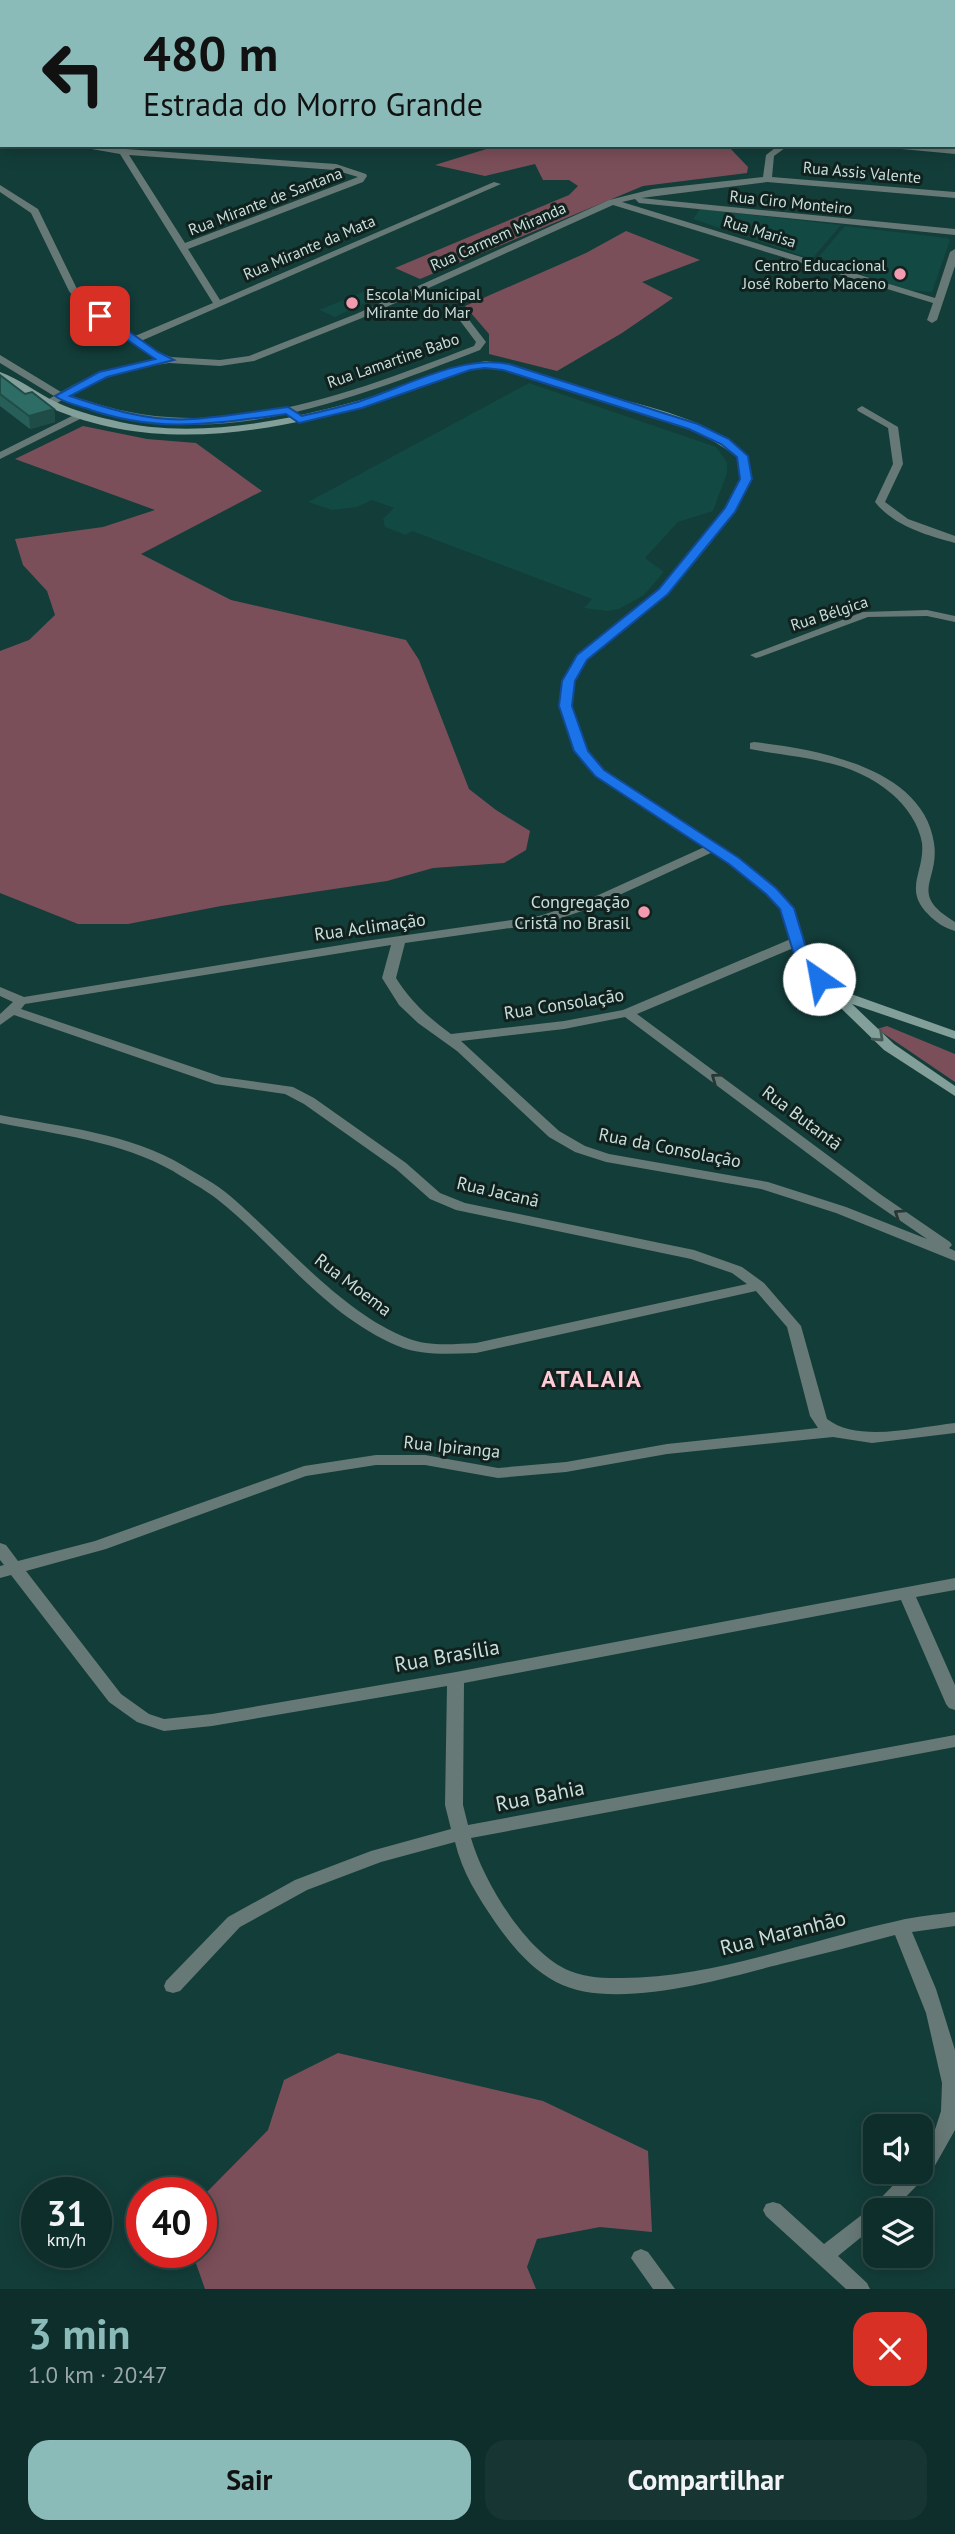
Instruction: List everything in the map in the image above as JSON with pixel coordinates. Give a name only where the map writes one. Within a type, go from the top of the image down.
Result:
[{"type":"street","points":[[87,147],[123,152],[218,304]]},
{"type":"street","points":[[767,179],[770,155],[782,147]]},
{"type":"street","points":[[912,147],[955,151]]},
{"type":"street","name":"Rua Mirante de Santana","points":[[123,152],[336,167],[363,176],[360,180],[181,248]]},
{"type":"street","name":"Rua Assis Valente","points":[[767,179],[955,195]]},
{"type":"street","name":"Rua Carmem Miranda","points":[[48,404],[103,374],[130,366],[169,360],[220,363],[251,359],[359,316],[624,198],[716,183],[767,179]]},
{"type":"street","name":"Rua Mirante da Mata","points":[[134,340],[497,184]]},
{"type":"street","name":"Rua Carmem Miranda","points":[[0,188],[35,211],[74,291],[85,306],[154,355],[169,360]]},
{"type":"street","name":"Rua Ciro Monteiro","points":[[624,198],[955,232]]},
{"type":"street","name":"Rua Marisa","points":[[612,202],[939,302]]},
{"type":"street","points":[[932,320],[955,252]]},
{"type":"street","name":"Rua Lamartine Babo","points":[[0,358],[61,396],[108,412],[164,421],[223,420],[288,410],[382,384],[477,348],[481,342],[460,314]]},
{"type":"street","points":[[0,375],[48,404],[80,415],[138,427],[220,432],[299,420],[358,406],[468,367],[485,364],[505,367],[694,426],[725,441],[742,456],[746,479],[731,509],[664,592],[581,658],[573,669],[566,694],[566,706],[581,751],[599,773],[734,861],[771,891],[786,908],[800,951],[829,990],[889,1047],[955,1092]]},
{"type":"street","points":[[862,409],[893,427],[898,464],[880,502],[903,520],[955,540]]},
{"type":"street","points":[[288,410],[299,420]]},
{"type":"street","points":[[0,456],[80,415]]},
{"type":"street","name":"Rua Bélgica","points":[[756,655],[867,614],[927,612],[955,619]]},
{"type":"street","points":[[754,746],[799,750],[826,756],[868,774],[911,807],[925,832],[928,851],[920,890],[923,901],[930,911],[955,927]]},
{"type":"street","name":"Rua Aclimação","points":[[17,1006],[399,940],[541,920],[587,905],[711,848]]},
{"type":"street","name":"Rua da Consolação","points":[[399,940],[389,978],[404,1002],[462,1048],[554,1134],[580,1149],[606,1157],[763,1185],[841,1210],[955,1254]]},
{"type":"street","name":"Rua Consolação","points":[[449,1038],[564,1025],[626,1013],[798,941]]},
{"type":"street","points":[[829,990],[955,1035]]},
{"type":"street","name":"Rua Jacanã","points":[[0,991],[17,1006],[208,1077],[288,1090],[309,1101],[391,1159],[435,1196],[461,1206],[694,1255],[737,1270],[759,1286],[794,1326],[820,1422],[833,1432]]},
{"type":"street","points":[[0,1021],[17,1006]]},
{"type":"street","name":"Rua Butantã","points":[[626,1013],[955,1254]]},
{"type":"street","name":"Rua Moema","points":[[0,1119],[127,1144],[176,1167],[222,1196],[319,1287],[370,1325],[404,1343],[437,1350],[476,1348],[759,1286]]},
{"type":"street","name":"Rua Ipiranga","points":[[7,1570],[100,1545],[304,1471],[376,1460],[425,1460],[498,1473],[566,1467],[667,1449],[833,1432],[872,1438],[955,1427]]},
{"type":"street","name":"Rua Brasília","points":[[0,1549],[7,1570],[115,1698],[143,1718],[164,1725],[212,1720],[456,1678],[955,1584]]},
{"type":"street","points":[[906,1592],[955,1704]]},
{"type":"street","name":"Rua Maranhão","points":[[456,1678],[454,1805],[468,1859],[484,1892],[507,1925],[536,1958],[563,1977],[593,1985],[656,1985],[712,1975],[900,1927],[955,1919]]},
{"type":"street","name":"Rua Bahia","points":[[173,1986],[234,1922],[301,1885],[377,1856],[462,1833],[955,1741]]},
{"type":"street","points":[[900,1927],[918,1964],[933,2008],[951,2078],[953,2106],[942,2140],[933,2153]]},
{"type":"street","points":[[892,2198],[907,2184]]},
{"type":"street","points":[[773,2210],[860,2289]]},
{"type":"street","points":[[824,2256],[863,2224]]},
{"type":"street","points":[[641,2258],[665,2289]]},
{"type":"shaded area","points":[[493,147],[729,147],[748,167],[747,173],[643,186],[420,279],[395,268],[569,195],[578,186],[569,180],[543,180],[535,164],[485,176],[435,165]]},
{"type":"shaded area","points":[[700,209],[841,225],[812,259],[693,219]]},
{"type":"shaded area","name":"Centro Educacional José Roberto Maceno","points":[[845,226],[950,240],[932,292],[907,290],[817,259]]},
{"type":"shaded area","points":[[626,231],[700,260],[642,282],[673,298],[622,333],[557,371],[489,354],[489,334],[465,306],[586,253]]},
{"type":"shaded area","name":"Escola Municipal Mirante do Mar","points":[[368,290],[382,295],[335,317],[319,310]]},
{"type":"shaded area","points":[[529,383],[716,447],[727,462],[727,473],[713,511],[678,522],[645,558],[664,572],[644,595],[619,609],[607,611],[584,608],[592,599],[412,531],[405,535],[385,527],[383,519],[394,508],[372,500],[357,507],[332,510],[308,502]]},
{"type":"shaded area","points":[[83,426],[147,439],[196,443],[262,491],[141,554],[231,600],[406,640],[419,660],[469,789],[530,831],[526,850],[504,863],[433,868],[387,881],[221,906],[128,924],[78,924],[0,893],[0,651],[29,640],[55,615],[47,591],[23,565],[15,539],[103,527],[155,510],[15,459]]},
{"type":"shaded area","points":[[887,1026],[955,1054],[955,1082],[877,1029]]},
{"type":"shaded area","points":[[338,2053],[543,2101],[648,2151],[652,2232],[600,2227],[537,2239],[527,2267],[536,2289],[205,2289],[198,2268],[217,2268],[217,2182],[268,2130],[284,2080]]},
{"type":"building","points":[[0,375],[25,394],[32,392],[54,409],[29,416],[0,394]]},
{"type":"place","name":"Centro Educacional José Roberto Maceno","points":[[900,274]]},
{"type":"place","name":"Escola Municipal Mirante do Mar","points":[[352,303]]},
{"type":"place","name":"Congregação Cristã no Brasil","points":[[644,912]]},
{"type":"district","name":"ATALAIA","points":[[592,1379]]},
{"type":"route","points":[[100,316],[154,355],[169,360],[130,366],[103,374],[61,396],[108,412],[150,421],[190,423],[288,410],[299,420],[358,406],[468,367],[485,364],[505,367],[694,426],[725,441],[742,456],[746,479],[731,509],[664,592],[581,658],[569,681],[566,706],[581,751],[599,773],[734,861],[771,891],[791,917],[800,951],[819,979]]}]
